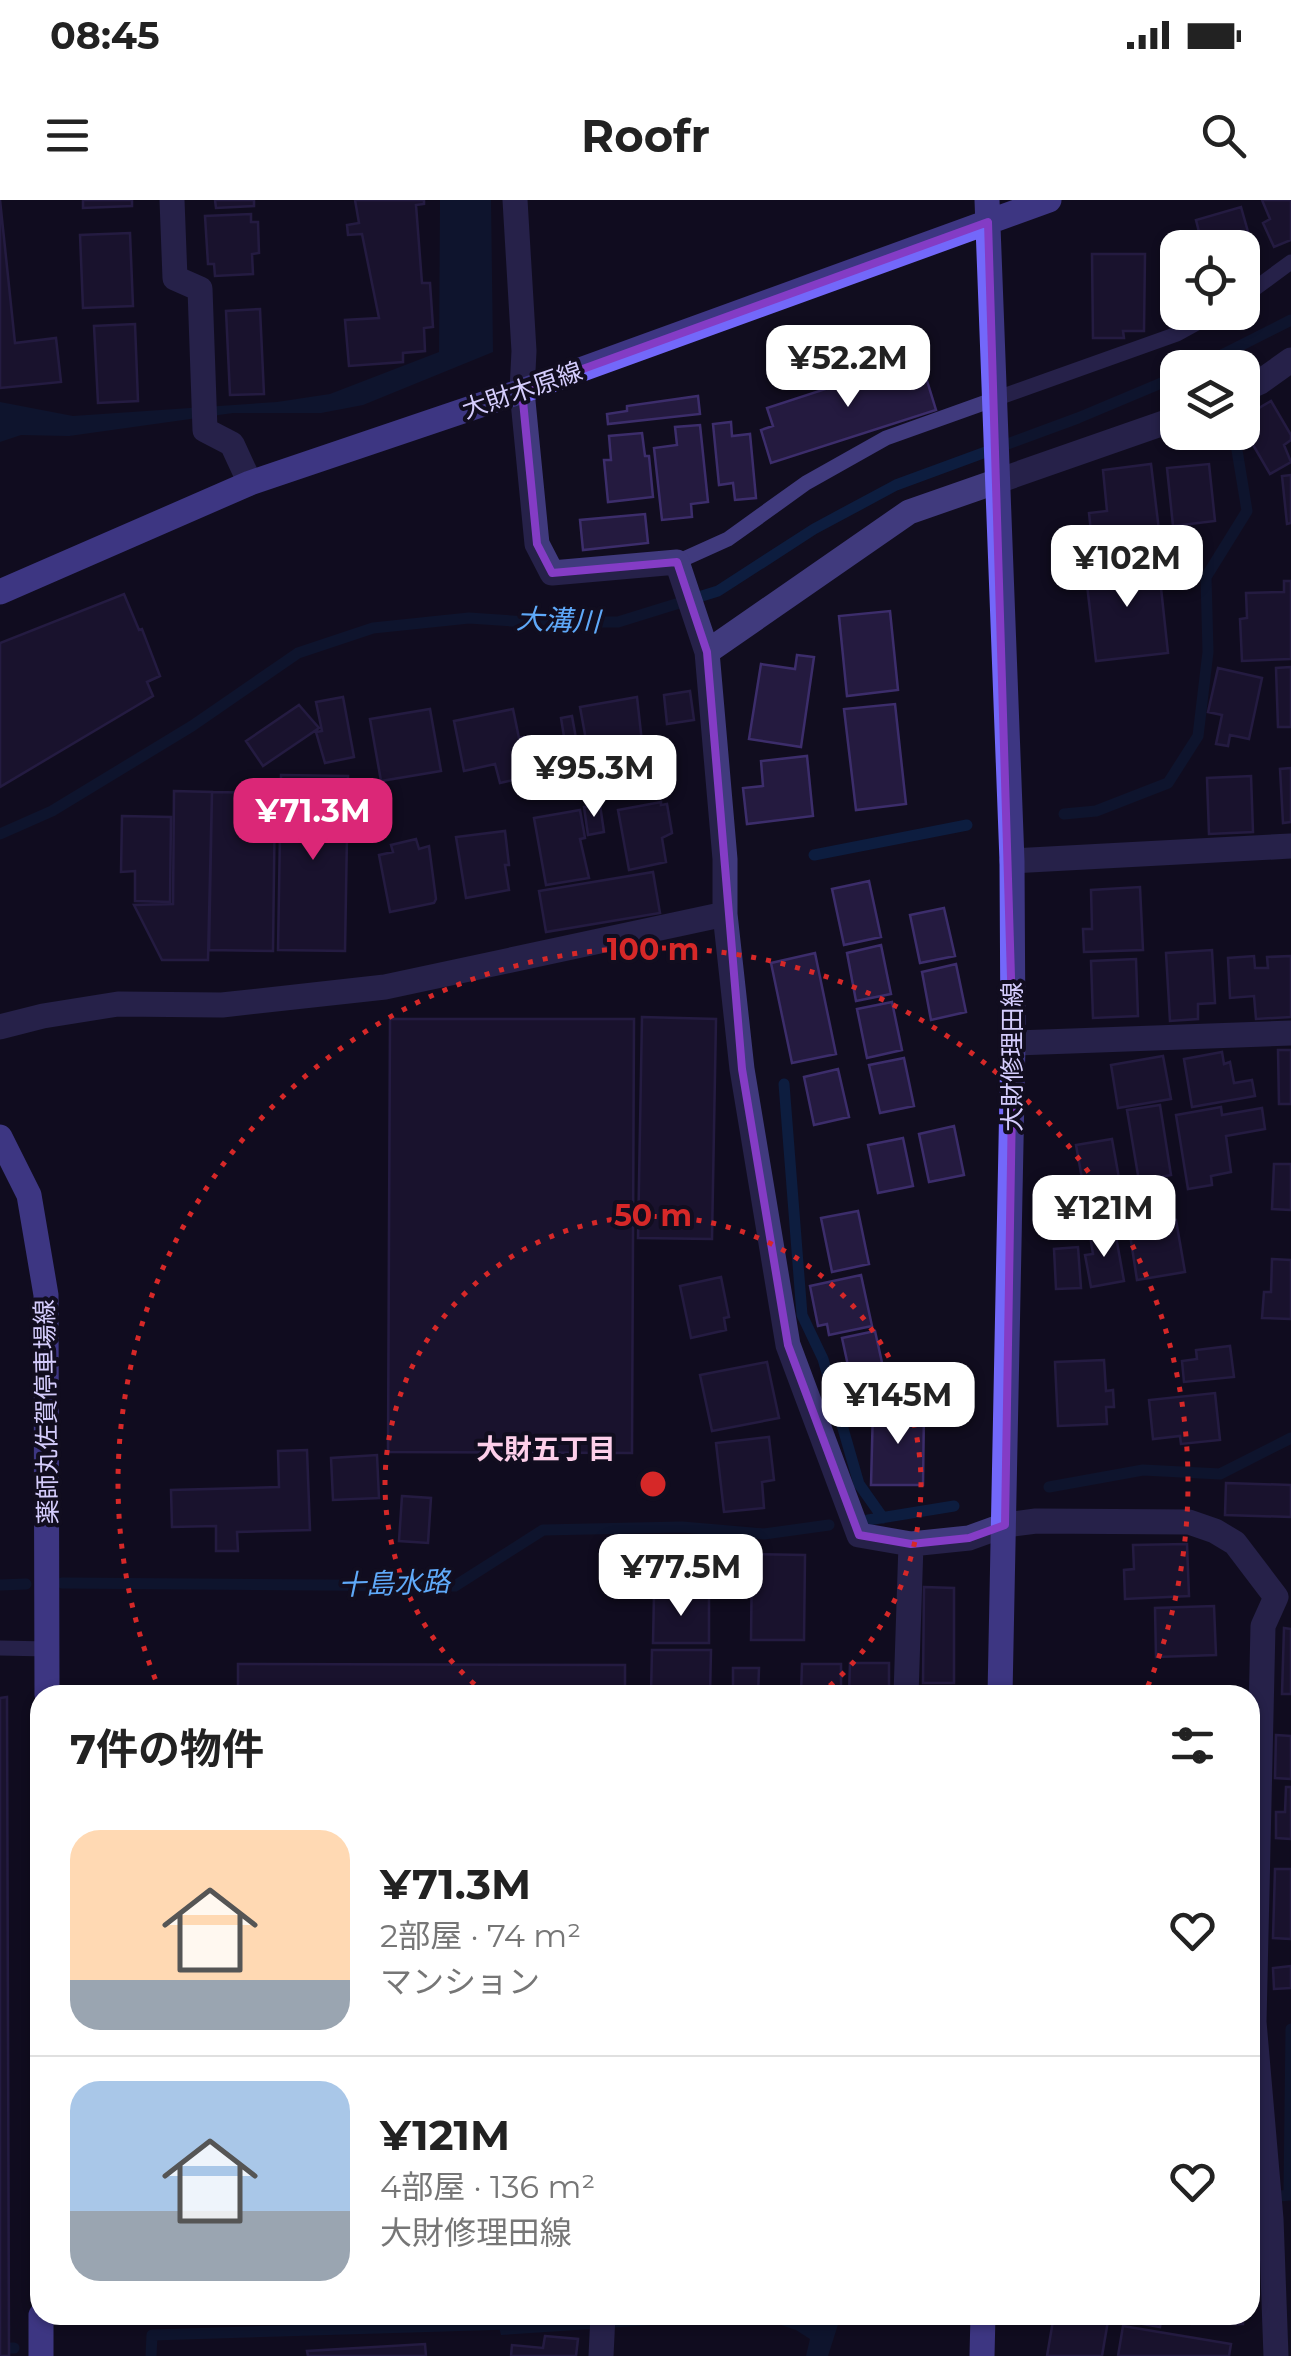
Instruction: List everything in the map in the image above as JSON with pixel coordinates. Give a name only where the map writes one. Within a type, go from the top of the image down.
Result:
[{"type":"street","points":[[172,200],[175,278],[200,289],[205,430],[232,444],[250,483]]},
{"type":"street","points":[[514,200],[524,351],[522,392],[537,544],[552,573],[678,562],[707,652],[725,858],[725,914],[742,1069],[788,1344],[860,1535],[911,1544],[969,1538],[1006,1525],[1036,1521],[1189,1522],[1215,1531],[1235,1542],[1283,1599],[1263,1626],[1260,1734]]},
{"type":"street","name":"大財木原線","points":[[0,592],[250,483],[522,392],[988,211],[1049,200]]},
{"type":"street","points":[[988,211],[994,398]]},
{"type":"street","points":[[1260,382],[1291,360]]},
{"type":"street","name":"大財修理田線","points":[[994,398],[1012,861],[1013,1043],[1000,1685]]},
{"type":"street","points":[[707,652],[909,512],[1160,426]]},
{"type":"street","points":[[1012,861],[1291,846]]},
{"type":"street","points":[[0,1026],[118,1004],[222,1005],[386,987],[725,914]]},
{"type":"street","points":[[1013,1043],[1291,1034]]},
{"type":"street","name":"薬師丸佐賀停車場線","points":[[0,1137],[29,1195],[46,1295],[47,1685]]},
{"type":"street","points":[[906,1685],[911,1544]]},
{"type":"street","points":[[1260,2100],[1271,2219],[1276,2356]]},
{"type":"street","points":[[41,2325],[41,2356]]},
{"type":"street","points":[[982,2356],[984,2325]]},
{"type":"lane","points":[[1260,285],[1291,262]]},
{"type":"lane","points":[[678,562],[728,539],[846,458],[924,422],[1184,330]]},
{"type":"lane","points":[[0,1648],[48,1648]]},
{"type":"highlighted area","points":[[988,222],[1013,1043],[1005,1525],[969,1538],[911,1544],[859,1535],[788,1345],[742,1069],[707,652],[677,562],[552,573],[537,544],[522,391]]},
{"type":"water","points":[[440,200],[491,200],[493,352],[363,405],[321,413],[233,413],[69,436],[21,435],[0,442],[0,402],[73,416],[277,402],[330,394],[439,352]]},
{"type":"water","points":[[498,2325],[652,2325],[501,2335]]},
{"type":"water","points":[[781,2325],[838,2325],[828,2356],[806,2356],[810,2339]]},
{"type":"building","points":[[0,200],[15,343],[56,338],[61,382],[0,388]]},
{"type":"building","points":[[83,200],[132,200],[132,206],[83,208]]},
{"type":"building","points":[[215,200],[254,200],[254,206],[216,208]]},
{"type":"building","points":[[355,200],[424,200],[424,204],[416,205],[422,283],[430,283],[433,327],[424,328],[425,351],[403,353],[403,362],[349,366],[345,320],[379,318],[362,234],[348,235],[347,225],[359,223]]},
{"type":"building","points":[[1262,200],[1291,200],[1291,240],[1274,247],[1263,223],[1270,219]]},
{"type":"building","points":[[1241,207],[1248,230],[1198,230],[1196,220]]},
{"type":"building","points":[[251,214],[251,222],[258,222],[259,253],[252,254],[253,274],[215,276],[214,264],[208,264],[205,216]]},
{"type":"building","points":[[130,233],[133,306],[83,308],[80,235]]},
{"type":"building","points":[[1092,254],[1145,254],[1144,331],[1123,331],[1124,338],[1093,338]]},
{"type":"building","points":[[260,309],[264,394],[230,395],[226,311]]},
{"type":"building","points":[[135,324],[138,401],[98,403],[94,326]]},
{"type":"building","points":[[920,358],[936,410],[771,463],[761,430],[773,426],[767,408]]},
{"type":"building","points":[[698,396],[700,414],[608,424],[607,414],[627,411],[627,406]]},
{"type":"building","points":[[1271,401],[1291,435],[1284,445],[1291,462],[1270,474],[1256,450],[1260,450],[1260,407]]},
{"type":"building","points":[[731,422],[732,436],[750,434],[756,498],[735,500],[733,483],[719,485],[713,424]]},
{"type":"building","points":[[700,425],[708,502],[691,504],[692,517],[662,520],[654,448],[677,445],[675,427]]},
{"type":"building","points":[[642,433],[645,456],[649,456],[653,497],[608,502],[604,460],[611,460],[609,436]]},
{"type":"building","points":[[1151,464],[1161,547],[1100,553],[1098,531],[1091,532],[1089,513],[1107,511],[1103,470]]},
{"type":"building","points":[[1209,464],[1215,521],[1173,526],[1167,468]]},
{"type":"building","points":[[1291,475],[1291,523],[1287,524],[1282,476]]},
{"type":"building","points":[[645,514],[648,543],[583,550],[580,520]]},
{"type":"building","points":[[1158,560],[1168,653],[1096,661],[1085,568]]},
{"type":"building","points":[[1284,581],[1291,581],[1291,659],[1242,661],[1240,619],[1247,618],[1246,593],[1284,592]]},
{"type":"building","points":[[124,594],[160,676],[147,682],[153,696],[0,787],[0,643]]},
{"type":"building","points":[[890,611],[898,690],[847,696],[839,616]]},
{"type":"building","points":[[797,655],[814,657],[801,747],[749,739],[761,664],[795,669]]},
{"type":"building","points":[[1291,667],[1291,727],[1278,727],[1276,668]]},
{"type":"building","points":[[1218,668],[1262,678],[1249,739],[1230,735],[1228,746],[1216,744],[1222,715],[1208,712]]},
{"type":"building","points":[[690,691],[694,720],[667,724],[664,695]]},
{"type":"building","points":[[343,697],[354,757],[325,763],[316,732],[322,731],[316,702]]},
{"type":"building","points":[[637,697],[643,751],[583,764],[579,741],[586,740],[580,707]]},
{"type":"building","points":[[895,704],[906,804],[856,810],[844,709]]},
{"type":"building","points":[[299,705],[319,728],[263,766],[246,741]]},
{"type":"building","points":[[430,709],[441,771],[381,781],[370,719]]},
{"type":"building","points":[[513,709],[519,738],[524,737],[527,750],[522,752],[527,777],[500,783],[495,764],[464,771],[454,721]]},
{"type":"building","points":[[572,716],[581,766],[569,768],[561,718]]},
{"type":"building","points":[[807,756],[813,816],[747,824],[743,788],[763,786],[761,761]]},
{"type":"building","points":[[1291,768],[1291,822],[1283,823],[1280,769]]},
{"type":"building","points":[[281,775],[348,776],[345,951],[278,950]]},
{"type":"building","points":[[1251,776],[1253,832],[1209,834],[1207,778]]},
{"type":"building","points":[[174,791],[212,792],[208,960],[162,960],[134,905],[173,904]]},
{"type":"building","points":[[212,792],[275,793],[273,951],[209,950]]},
{"type":"building","points":[[667,804],[672,833],[662,838],[666,862],[629,870],[618,810]]},
{"type":"building","points":[[600,805],[604,832],[588,835],[584,807]]},
{"type":"building","points":[[580,810],[585,838],[580,839],[589,878],[546,885],[534,818]]},
{"type":"building","points":[[122,816],[171,817],[170,902],[135,901],[135,871],[121,872]]},
{"type":"building","points":[[505,831],[509,890],[466,898],[456,837]]},
{"type":"building","points":[[416,839],[419,849],[429,846],[436,899],[434,903],[390,912],[379,855],[393,852],[391,845]]},
{"type":"building","points":[[653,872],[660,913],[546,932],[539,891]]},
{"type":"building","points":[[869,881],[881,937],[844,945],[832,889]]},
{"type":"building","points":[[1140,887],[1143,950],[1084,952],[1083,929],[1092,929],[1091,890]]},
{"type":"building","points":[[944,908],[955,956],[920,963],[910,915]]},
{"type":"building","points":[[881,945],[891,994],[856,1001],[847,953]]},
{"type":"building","points":[[1212,950],[1215,1003],[1198,1004],[1198,1019],[1170,1021],[1166,953]]},
{"type":"building","points":[[815,953],[836,1054],[792,1063],[771,963]]},
{"type":"building","points":[[1254,956],[1255,968],[1268,968],[1267,957],[1291,956],[1291,1017],[1256,1019],[1254,996],[1230,998],[1228,958]]},
{"type":"building","points":[[1136,959],[1138,1016],[1093,1018],[1091,961]]},
{"type":"building","points":[[956,964],[966,1012],[931,1020],[922,972]]},
{"type":"building","points":[[892,1002],[902,1050],[867,1058],[857,1009]]},
{"type":"building","points":[[642,1017],[716,1019],[712,1239],[638,1238]]},
{"type":"building","points":[[390,1019],[634,1019],[632,1453],[388,1452]]},
{"type":"building","points":[[1278,1050],[1291,1050],[1291,1104],[1279,1104]]},
{"type":"building","points":[[1222,1052],[1224,1064],[1230,1062],[1234,1083],[1252,1080],[1255,1096],[1192,1107],[1184,1059]]},
{"type":"building","points":[[1163,1056],[1171,1099],[1118,1108],[1111,1065]]},
{"type":"building","points":[[904,1058],[914,1106],[880,1113],[869,1065]]},
{"type":"building","points":[[838,1069],[849,1117],[814,1125],[804,1077]]},
{"type":"building","points":[[1160,1105],[1171,1175],[1139,1181],[1127,1110]]},
{"type":"building","points":[[1221,1107],[1222,1115],[1262,1108],[1265,1129],[1226,1136],[1231,1172],[1211,1176],[1212,1185],[1188,1189],[1176,1115]]},
{"type":"building","points":[[954,1126],[964,1175],[929,1182],[919,1134]]},
{"type":"building","points":[[903,1138],[913,1186],[878,1193],[868,1145]]},
{"type":"building","points":[[1112,1139],[1122,1195],[1086,1201],[1076,1145]]},
{"type":"building","points":[[1274,1164],[1291,1164],[1291,1210],[1272,1209]]},
{"type":"building","points":[[858,1211],[869,1264],[832,1272],[821,1218]]},
{"type":"building","points":[[1176,1220],[1185,1272],[1137,1280],[1129,1228]]},
{"type":"building","points":[[1115,1231],[1124,1281],[1091,1287],[1085,1255],[1093,1254],[1090,1235]]},
{"type":"building","points":[[1078,1247],[1081,1288],[1056,1289],[1054,1249]]},
{"type":"building","points":[[1272,1259],[1291,1260],[1291,1319],[1262,1318],[1264,1292],[1271,1292]]},
{"type":"building","points":[[861,1275],[872,1326],[829,1335],[827,1324],[818,1326],[810,1286]]},
{"type":"building","points":[[721,1277],[729,1317],[724,1318],[726,1330],[691,1338],[680,1286]]},
{"type":"building","points":[[875,1331],[885,1376],[852,1384],[842,1338]]},
{"type":"building","points":[[1230,1346],[1234,1377],[1184,1382],[1182,1361],[1197,1359],[1196,1350]]},
{"type":"building","points":[[1104,1360],[1106,1391],[1113,1390],[1114,1407],[1106,1407],[1107,1424],[1058,1426],[1055,1362]]},
{"type":"building","points":[[767,1362],[779,1418],[712,1431],[700,1375]]},
{"type":"building","points":[[1215,1393],[1220,1440],[1181,1444],[1180,1436],[1153,1439],[1149,1400]]},
{"type":"building","points":[[873,1408],[924,1409],[923,1485],[871,1485]]},
{"type":"building","points":[[769,1437],[774,1480],[762,1482],[764,1508],[724,1512],[716,1443]]},
{"type":"building","points":[[307,1450],[310,1530],[237,1532],[238,1551],[216,1551],[216,1526],[172,1527],[171,1490],[279,1487],[278,1451]]},
{"type":"building","points":[[377,1455],[379,1498],[333,1500],[331,1458]]},
{"type":"building","points":[[1226,1483],[1291,1485],[1291,1517],[1225,1515]]},
{"type":"building","points":[[402,1496],[431,1498],[428,1543],[399,1541]]},
{"type":"building","points":[[1187,1544],[1189,1596],[1125,1599],[1124,1570],[1134,1569],[1133,1545]]},
{"type":"building","points":[[710,1548],[712,1587],[654,1590],[652,1551]]},
{"type":"building","points":[[752,1554],[805,1555],[804,1640],[751,1640]]},
{"type":"building","points":[[924,1587],[954,1588],[954,1683],[923,1683]]},
{"type":"building","points":[[654,1595],[709,1595],[709,1643],[653,1643]]},
{"type":"building","points":[[1214,1606],[1216,1655],[1156,1657],[1155,1608]]},
{"type":"building","points":[[1284,1628],[1291,1629],[1291,1694],[1282,1694]]},
{"type":"building","points":[[652,1650],[711,1650],[710,1685],[651,1685]]},
{"type":"building","points":[[850,1663],[889,1663],[889,1685],[849,1685]]},
{"type":"building","points":[[238,1664],[625,1665],[625,1685],[238,1685]]},
{"type":"building","points":[[802,1664],[841,1664],[841,1685],[801,1685]]},
{"type":"building","points":[[733,1668],[759,1668],[758,1685],[733,1685]]},
{"type":"building","points":[[7,1697],[9,2356],[0,2356],[0,1698]]},
{"type":"building","points":[[1276,1735],[1291,1736],[1291,1779],[1275,1778]]},
{"type":"building","points":[[1286,1787],[1291,1787],[1291,1839],[1276,1838],[1276,1812],[1285,1812]]},
{"type":"building","points":[[1275,1869],[1291,1869],[1291,1939],[1273,1938]]},
{"type":"building","points":[[1291,1966],[1291,1988],[1274,1989],[1273,1968]]},
{"type":"building","points":[[1052,2325],[1107,2325],[1102,2356],[1047,2356]]},
{"type":"building","points":[[1123,2326],[1231,2344],[1229,2356],[1118,2356]]},
{"type":"building","points":[[545,2336],[578,2339],[576,2356],[511,2356],[512,2345],[543,2348]]},
{"type":"building","points":[[425,2344],[426,2356],[308,2356],[307,2351]]},
{"type":"waterway","name":"大溝川","points":[[1232,350],[1291,320]]},
{"type":"waterway","name":"大溝川","points":[[0,834],[52,811],[192,726],[298,653],[373,628],[469,618],[618,622],[718,591],[814,529],[896,485],[1160,384]]},
{"type":"waterway","points":[[1064,814],[1096,811],[1168,783],[1198,736],[1208,652],[1206,577],[1247,511],[1237,450]]},
{"type":"waterway","points":[[814,855],[967,825]]},
{"type":"waterway","points":[[784,1084],[802,1315],[823,1359],[859,1484],[883,1518]]},
{"type":"waterway","name":"十島水路","points":[[1049,1487],[1143,1470],[1220,1474],[1291,1438]]},
{"type":"waterway","name":"十島水路","points":[[868,1520],[954,1506]]},
{"type":"waterway","name":"十島水路","points":[[62,1583],[455,1586],[543,1530],[682,1527],[764,1534],[829,1525]]},
{"type":"waterway","name":"十島水路","points":[[0,1585],[26,1584]]},
{"type":"waterway","points":[[1260,2198],[1289,2195],[1291,2029]]},
{"type":"waterway","points":[[151,2356],[152,2335],[477,2325]]},
{"type":"waterway","points":[[0,2348],[14,2348]]},
{"type":"district","name":"大財五丁目","points":[[546,1449]]}]
